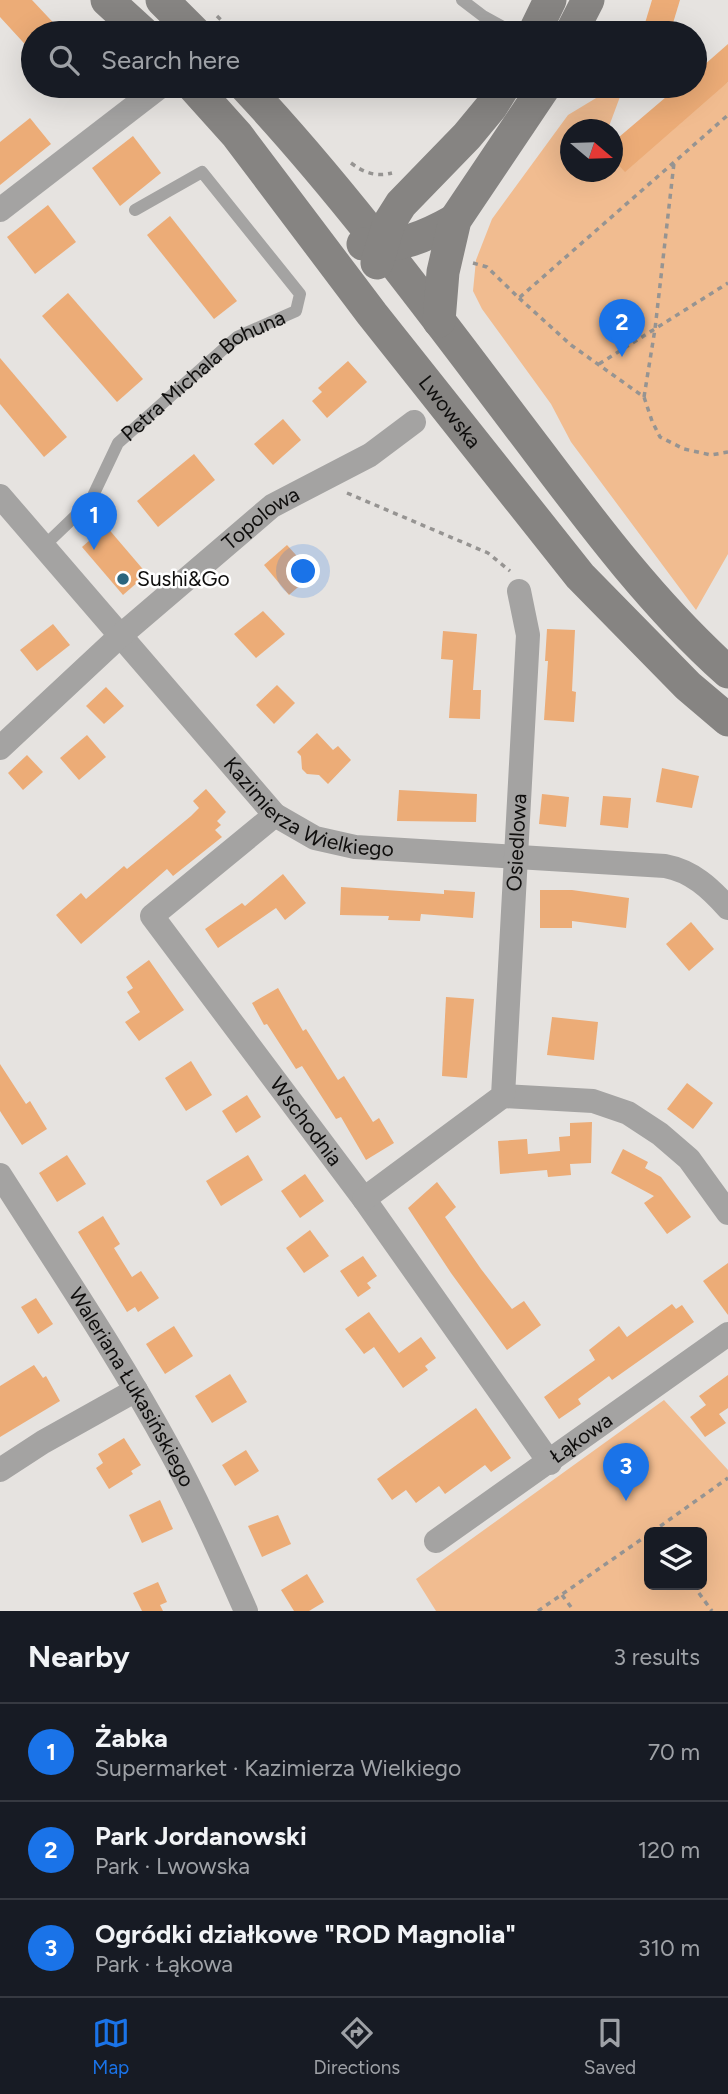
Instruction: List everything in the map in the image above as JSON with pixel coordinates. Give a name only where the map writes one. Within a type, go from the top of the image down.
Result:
[{"type":"main road","points":[[107,0],[130,21]]},
{"type":"main road","points":[[162,0],[183,21]]},
{"type":"main road","points":[[540,21],[550,0]]},
{"type":"main road","points":[[578,21],[588,0]]},
{"type":"main road","name":"Lwowska","points":[[204,98],[237,135],[372,314],[580,576],[679,677],[728,720]]},
{"type":"main road","points":[[258,98],[366,200],[401,204]]},
{"type":"main road","points":[[372,314],[375,268],[389,223],[401,204],[467,136],[497,98]]},
{"type":"main road","points":[[439,321],[443,272],[455,220],[537,98]]},
{"type":"main road","points":[[342,175],[381,247],[611,547],[662,606],[728,672]]},
{"type":"main road","points":[[304,225],[342,239],[381,247],[422,237],[455,220]]},
{"type":"street","points":[[0,210],[145,98]]},
{"type":"street","name":"Topolowa","points":[[0,748],[120,636],[272,506],[370,455],[414,422]]},
{"type":"street","name":"Kazimierza Wielkiego","points":[[5,511],[43,547],[275,815],[315,838],[355,847],[516,859],[651,864],[677,868],[709,888],[728,908]]},
{"type":"street","name":"Osiedlowa","points":[[502,1096],[528,635],[519,591]]},
{"type":"street","name":"Wschodnia","points":[[275,815],[152,916],[363,1199],[550,1462]]},
{"type":"street","points":[[363,1199],[502,1096],[593,1101],[628,1113],[660,1134],[689,1159],[728,1213]]},
{"type":"street","name":"Waleriana Łukasińskiego","points":[[0,1175],[136,1390],[184,1477],[246,1611]]},
{"type":"street","name":"Łąkowa","points":[[436,1541],[728,1334]]},
{"type":"street","points":[[0,1470],[43,1442],[136,1390]]},
{"type":"lane","points":[[462,0],[492,21]]},
{"type":"lane","name":"Petra Michala Bohuna","points":[[43,547],[90,502],[118,443],[237,337],[296,311],[300,294],[202,172],[135,210]]},
{"type":"path","points":[[519,298],[728,115]]},
{"type":"path","points":[[674,162],[655,329],[644,397],[660,437],[684,449],[710,456],[728,452]]},
{"type":"path","points":[[342,175],[362,171],[378,176],[399,170]]},
{"type":"path","points":[[469,262],[487,267],[570,345],[644,397]]},
{"type":"path","points":[[598,365],[728,283]]},
{"type":"path","points":[[303,488],[340,491],[369,501],[488,553],[512,573],[519,591]]},
{"type":"path","points":[[660,1527],[728,1478]]},
{"type":"path","points":[[538,1611],[644,1539]]},
{"type":"path","points":[[697,1590],[712,1611]]},
{"type":"path","points":[[562,1595],[574,1611]]},
{"type":"shaded area","points":[[728,82],[728,554],[696,610],[571,442],[551,404],[482,309],[473,291],[476,260],[492,219],[560,126],[560,182],[623,182],[623,151]]},
{"type":"shaded area","points":[[596,98],[620,98],[612,119],[565,119]]},
{"type":"shaded area","points":[[664,1400],[728,1470],[728,1611],[436,1611],[416,1579]]},
{"type":"building","points":[[0,0],[32,0],[52,21],[21,21],[21,40],[0,17]]},
{"type":"building","points":[[652,0],[680,0],[674,21],[646,21]]},
{"type":"building","points":[[728,44],[728,82],[625,172],[623,170],[623,134],[665,98],[707,98],[707,62]]},
{"type":"building","points":[[30,118],[51,144],[0,185],[0,142]]},
{"type":"building","points":[[133,136],[161,173],[120,206],[92,168]]},
{"type":"building","points":[[48,205],[76,242],[35,274],[7,237]]},
{"type":"building","points":[[170,216],[237,301],[214,319],[147,235]]},
{"type":"building","points":[[68,293],[143,379],[117,402],[42,316]]},
{"type":"building","points":[[0,358],[67,437],[44,457],[0,404]]},
{"type":"building","points":[[348,361],[367,382],[327,418],[312,401],[322,392],[318,388]]},
{"type":"building","points":[[283,419],[301,440],[273,465],[254,444]]},
{"type":"building","points":[[194,454],[215,480],[158,527],[137,501]]},
{"type":"building","points":[[106,526],[147,574],[123,595],[82,547]]},
{"type":"building","points":[[287,545],[313,574],[289,595],[264,565]]},
{"type":"building","points":[[263,611],[285,634],[256,658],[234,634]]},
{"type":"building","points":[[53,624],[70,645],[37,671],[20,650]]},
{"type":"building","points":[[547,629],[575,630],[572,691],[576,692],[574,722],[544,720]]},
{"type":"building","points":[[443,631],[477,634],[473,690],[481,690],[480,719],[449,718],[453,660],[441,659]]},
{"type":"building","points":[[277,685],[295,703],[274,724],[256,705]]},
{"type":"building","points":[[106,687],[124,706],[104,724],[86,706]]},
{"type":"building","points":[[317,733],[333,750],[338,746],[351,760],[328,784],[319,775],[307,774],[302,769],[301,756],[297,752]]},
{"type":"building","points":[[87,735],[106,757],[79,780],[60,758]]},
{"type":"building","points":[[27,755],[43,772],[23,790],[8,773]]},
{"type":"building","points":[[662,768],[699,776],[692,808],[656,802]]},
{"type":"building","points":[[206,789],[226,812],[217,821],[221,825],[215,830],[222,837],[173,876],[167,869],[81,944],[56,915],[81,893],[86,899],[124,866],[127,869],[191,816],[199,808],[193,801]]},
{"type":"building","points":[[399,790],[477,794],[476,822],[397,821]]},
{"type":"building","points":[[542,794],[569,797],[566,827],[539,824]]},
{"type":"building","points":[[603,796],[631,798],[628,828],[600,825]]},
{"type":"building","points":[[283,874],[306,903],[285,920],[276,908],[218,948],[205,929],[242,903],[245,906]]},
{"type":"building","points":[[341,887],[444,894],[444,890],[475,892],[473,918],[421,914],[420,921],[388,920],[389,916],[340,915]]},
{"type":"building","points":[[540,890],[572,890],[629,898],[626,928],[572,921],[572,928],[540,928]]},
{"type":"building","points":[[691,922],[714,949],[689,971],[666,944]]},
{"type":"building","points":[[149,960],[184,1010],[139,1041],[125,1022],[140,1012],[127,992],[133,988],[126,977]]},
{"type":"building","points":[[278,988],[303,1031],[306,1029],[338,1080],[344,1076],[373,1122],[379,1118],[394,1143],[366,1160],[341,1117],[336,1119],[302,1066],[296,1069],[267,1024],[264,1025],[252,1003]]},
{"type":"building","points":[[446,997],[474,999],[467,1078],[442,1076]]},
{"type":"building","points":[[552,1017],[598,1022],[594,1060],[547,1055]]},
{"type":"building","points":[[191,1061],[212,1095],[186,1111],[165,1078]]},
{"type":"building","points":[[0,1064],[26,1104],[30,1101],[47,1129],[22,1145],[0,1111]]},
{"type":"building","points":[[687,1083],[713,1103],[693,1129],[667,1109]]},
{"type":"building","points":[[247,1095],[261,1117],[236,1133],[222,1111]]},
{"type":"building","points":[[592,1122],[591,1163],[570,1164],[571,1175],[548,1177],[547,1170],[500,1174],[498,1141],[527,1139],[528,1154],[560,1151],[559,1137],[570,1136],[570,1123]]},
{"type":"building","points":[[623,1149],[648,1162],[645,1168],[661,1177],[691,1217],[667,1234],[644,1203],[654,1196],[611,1173]]},
{"type":"building","points":[[67,1155],[86,1184],[57,1202],[39,1173]]},
{"type":"building","points":[[248,1155],[263,1180],[221,1206],[206,1181]]},
{"type":"building","points":[[305,1174],[324,1201],[300,1218],[281,1191]]},
{"type":"building","points":[[437,1182],[456,1207],[445,1217],[481,1269],[512,1309],[524,1301],[541,1325],[507,1350],[408,1208]]},
{"type":"building","points":[[103,1216],[120,1244],[114,1248],[132,1277],[141,1271],[159,1298],[138,1312],[135,1307],[127,1312],[78,1232]]},
{"type":"building","points":[[310,1230],[329,1256],[304,1273],[286,1248]]},
{"type":"building","points":[[363,1256],[377,1276],[367,1283],[371,1288],[358,1297],[340,1271]]},
{"type":"building","points":[[728,1263],[728,1315],[703,1281]]},
{"type":"building","points":[[36,1298],[53,1324],[38,1334],[21,1307]]},
{"type":"building","points":[[672,1304],[676,1309],[682,1305],[694,1322],[612,1380],[609,1376],[578,1399],[581,1404],[559,1419],[544,1397],[595,1360],[589,1350],[619,1326],[627,1337]]},
{"type":"building","points":[[369,1312],[399,1353],[421,1337],[436,1358],[425,1366],[428,1370],[403,1388],[374,1347],[364,1354],[345,1329]]},
{"type":"building","points":[[174,1326],[193,1356],[165,1374],[146,1344]]},
{"type":"building","points":[[34,1365],[43,1378],[46,1376],[60,1401],[0,1437],[0,1386]]},
{"type":"building","points":[[230,1374],[247,1402],[212,1423],[195,1396]]},
{"type":"building","points":[[728,1375],[728,1408],[719,1414],[726,1423],[705,1437],[690,1417],[706,1405],[699,1396]]},
{"type":"building","points":[[476,1408],[511,1458],[491,1472],[485,1465],[445,1494],[439,1486],[416,1503],[406,1490],[392,1500],[377,1479]]},
{"type":"building","points":[[124,1438],[141,1465],[131,1471],[133,1474],[109,1489],[96,1468],[103,1463],[98,1454]]},
{"type":"building","points":[[246,1450],[259,1471],[235,1486],[222,1465]]},
{"type":"building","points":[[160,1500],[173,1529],[142,1543],[129,1515]]},
{"type":"building","points":[[278,1515],[291,1544],[262,1557],[248,1526]]},
{"type":"building","points":[[307,1574],[324,1602],[309,1611],[294,1611],[281,1590]]},
{"type":"building","points":[[158,1582],[167,1602],[160,1605],[163,1611],[142,1611],[133,1593]]},
{"type":"place","name":"Park Jordanowski","points":[[622,357]]},
{"type":"place","name":"Żabka","points":[[94,550]]},
{"type":"place","name":"Sushi&Go","points":[[123,579]]},
{"type":"place","name":"Ogródki działkowe \"ROD Magnolia\"","points":[[626,1501]]}]
